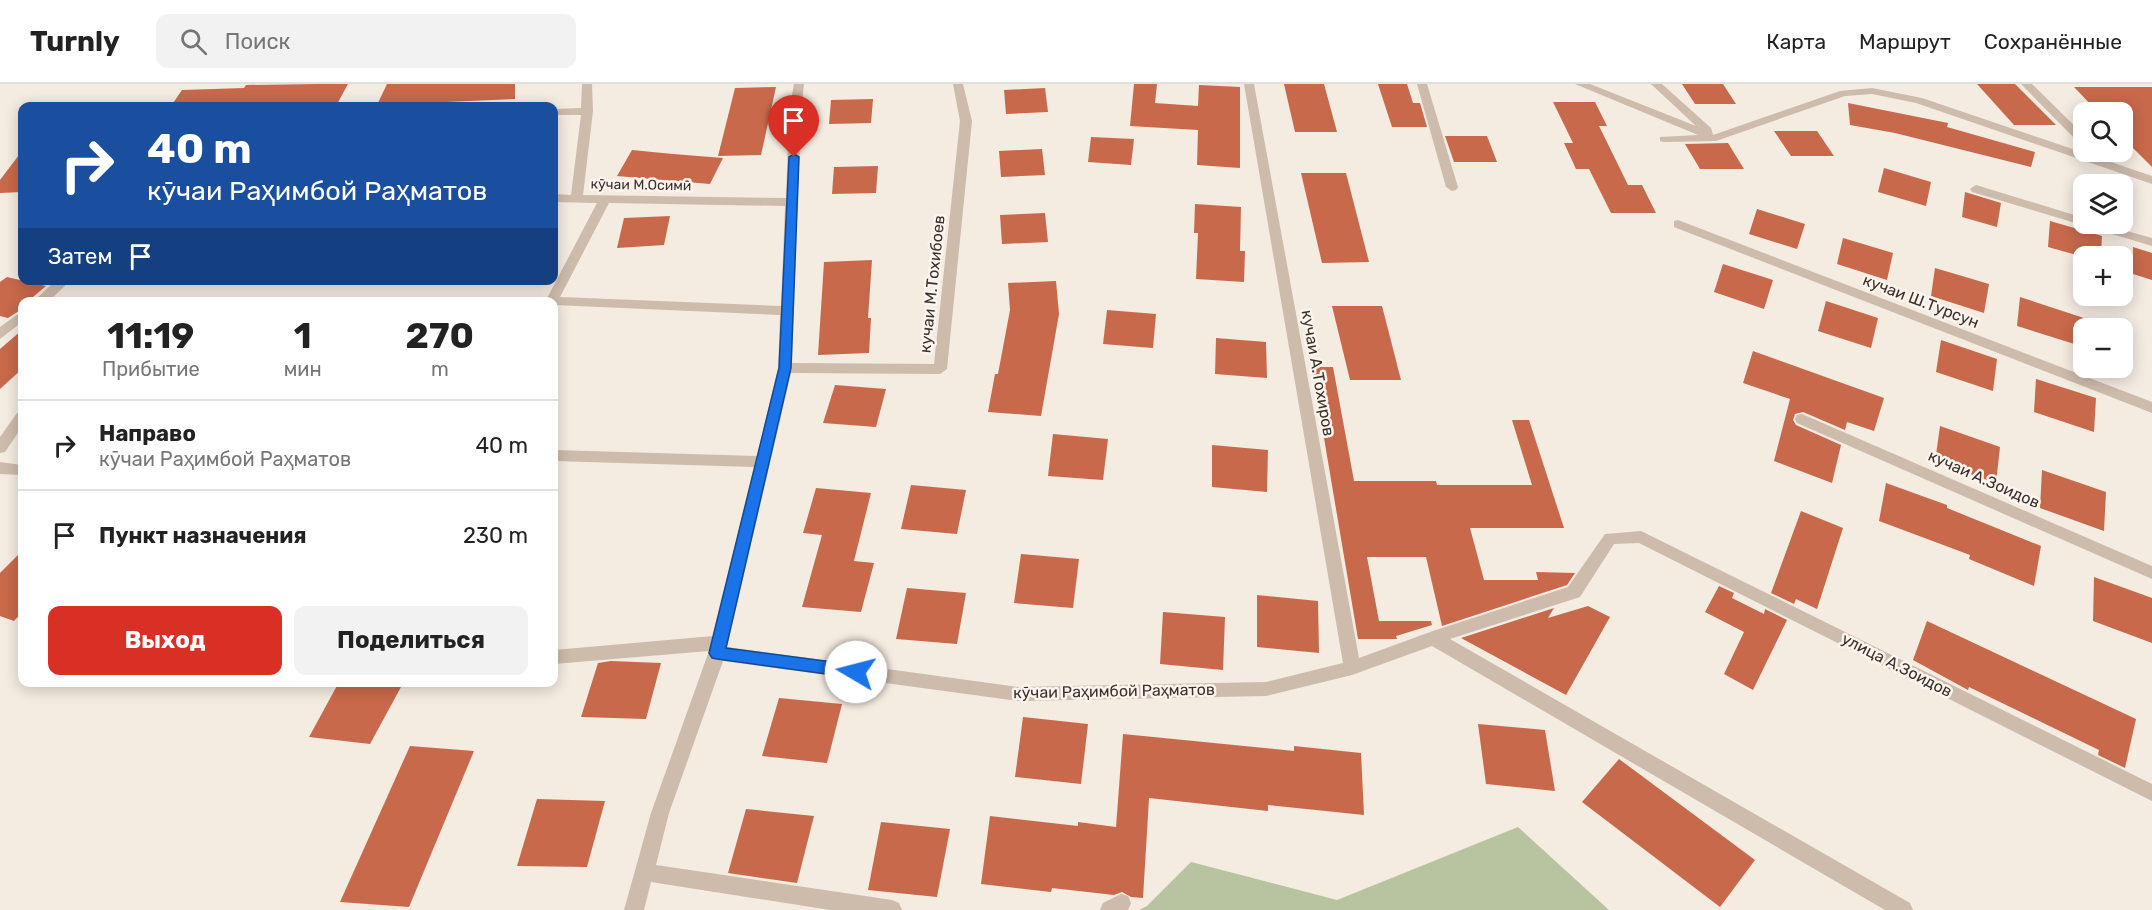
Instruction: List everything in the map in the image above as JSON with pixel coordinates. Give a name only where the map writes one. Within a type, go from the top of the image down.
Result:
[{"type":"street","name":"кӯчаи М.Осимӣ","points":[[587,84],[587,111],[577,199],[793,202]]},
{"type":"street","points":[[634,910],[660,813],[718,648],[785,368],[795,111],[799,84]]},
{"type":"street","name":"кучаи М.Тохибоев","points":[[785,368],[940,369],[966,122],[958,84]]},
{"type":"street","name":"кучаи А.Тохиров","points":[[1249,84],[1352,668]]},
{"type":"street","points":[[1422,84],[1452,187]]},
{"type":"street","points":[[1580,84],[1716,138]]},
{"type":"street","points":[[1656,84],[1716,138]]},
{"type":"street","points":[[1835,84],[1844,93]]},
{"type":"street","points":[[2026,84],[2073,131]]},
{"type":"street","points":[[1664,139],[1716,138],[1844,93],[1872,91],[1918,100],[2152,180]]},
{"type":"street","points":[[558,112],[587,111]]},
{"type":"street","points":[[1976,189],[2073,219]]},
{"type":"street","points":[[558,198],[577,199]]},
{"type":"street","points":[[553,297],[605,199]]},
{"type":"street","name":"кучаи Ш.Турсун","points":[[1678,224],[2152,408]]},
{"type":"street","points":[[2124,234],[2152,242]]},
{"type":"street","points":[[45,297],[59,285]]},
{"type":"street","points":[[558,301],[788,311]]},
{"type":"street","points":[[0,334],[18,318]]},
{"type":"street","name":"кучаи А.Зоидов","points":[[1802,419],[2152,573]]},
{"type":"street","points":[[0,448],[18,423]]},
{"type":"street","points":[[558,455],[762,462]]},
{"type":"street","points":[[0,468],[18,470]]},
{"type":"street","name":"кӯчаи Раҳимбой Раҳматов","points":[[558,657],[718,648],[1018,694],[1266,689],[1352,668],[1433,638],[1574,592],[1610,538],[1641,537]]},
{"type":"street","name":"улица А.Зоидов","points":[[1641,537],[2152,793]]},
{"type":"street","points":[[1433,638],[1903,910]]},
{"type":"street","points":[[644,872],[892,910]]},
{"type":"green space","points":[[1518,827],[1609,910],[1139,910],[1147,906],[1191,862],[1337,900]]},
{"type":"building","points":[[348,84],[338,102],[174,102],[182,90],[244,88],[246,85]]},
{"type":"building","points":[[387,84],[515,84],[515,99],[378,102]]},
{"type":"building","points":[[1134,84],[1157,84],[1155,103],[1198,106],[1199,85],[1240,87],[1240,168],[1197,165],[1198,130],[1130,126]]},
{"type":"building","points":[[1284,84],[1324,84],[1337,132],[1295,132]]},
{"type":"building","points":[[1378,84],[1407,84],[1413,103],[1420,103],[1427,127],[1392,127]]},
{"type":"building","points":[[1682,84],[1723,84],[1736,104],[1695,104]]},
{"type":"building","points":[[1977,84],[2015,84],[2056,125],[2014,125]]},
{"type":"building","points":[[776,87],[761,155],[718,156],[735,88]]},
{"type":"building","points":[[2074,87],[2152,87],[2152,167],[2133,148],[2133,102],[2088,102]]},
{"type":"building","points":[[1045,88],[1048,112],[1006,114],[1004,90]]},
{"type":"building","points":[[873,99],[871,123],[829,124],[831,100]]},
{"type":"building","points":[[1553,102],[1595,102],[1607,126],[1599,126],[1628,185],[1642,185],[1656,213],[1611,213],[1589,169],[1576,169],[1564,143],[1573,143]]},
{"type":"building","points":[[1848,103],[1948,123],[1947,127],[2035,152],[2031,167],[1895,133],[1850,125]]},
{"type":"building","points":[[1774,131],[1817,131],[1834,156],[1791,156]]},
{"type":"building","points":[[1445,136],[1487,136],[1497,162],[1454,162]]},
{"type":"building","points":[[1091,137],[1134,139],[1131,165],[1088,162]]},
{"type":"building","points":[[1728,143],[1744,169],[1700,169],[1685,144]]},
{"type":"building","points":[[1042,149],[1045,175],[1001,177],[999,151]]},
{"type":"building","points":[[632,150],[723,158],[710,184],[617,176]]},
{"type":"building","points":[[18,156],[18,192],[0,193],[0,180]]},
{"type":"building","points":[[878,166],[876,193],[832,194],[834,167]]},
{"type":"building","points":[[1884,168],[1931,182],[1926,206],[1878,192]]},
{"type":"building","points":[[1301,173],[1346,173],[1369,262],[1322,263]]},
{"type":"building","points":[[1965,192],[2001,203],[1997,227],[1962,217]]},
{"type":"building","points":[[1195,204],[1241,207],[1240,251],[1245,251],[1244,282],[1196,279],[1198,233],[1194,233]]},
{"type":"building","points":[[1757,209],[1805,224],[1797,249],[1749,234]]},
{"type":"building","points":[[1045,213],[1048,242],[1002,244],[1000,215]]},
{"type":"building","points":[[670,216],[664,245],[617,248],[624,218]]},
{"type":"building","points":[[2050,221],[2073,228],[2073,234],[2102,236],[2102,246],[2073,246],[2073,254],[2048,247]]},
{"type":"building","points":[[1843,238],[1893,253],[1887,280],[1837,264]]},
{"type":"building","points":[[2133,247],[2152,253],[2152,280],[2133,274]]},
{"type":"building","points":[[872,260],[868,318],[871,318],[869,353],[818,355],[824,262]]},
{"type":"building","points":[[1723,264],[1773,280],[1764,309],[1714,292]]},
{"type":"building","points":[[1935,268],[1989,284],[1984,313],[1931,296]]},
{"type":"building","points":[[7,277],[18,280],[18,285],[46,286],[33,297],[18,297],[18,312],[8,318],[0,316],[0,282]]},
{"type":"building","points":[[1056,281],[1059,314],[1041,416],[988,412],[1010,310],[1008,283]]},
{"type":"building","points":[[2020,297],[2084,318],[2073,318],[2073,344],[2017,326]]},
{"type":"building","points":[[1826,301],[1878,318],[1871,348],[1818,331]]},
{"type":"building","points":[[1332,306],[1382,306],[1401,380],[1350,380]]},
{"type":"building","points":[[1107,310],[1156,314],[1153,348],[1103,344]]},
{"type":"building","points":[[18,333],[18,373],[0,389],[0,349]]},
{"type":"building","points":[[1216,338],[1266,342],[1267,378],[1215,374]]},
{"type":"building","points":[[1941,340],[1997,359],[1993,391],[1936,372]]},
{"type":"building","points":[[1753,351],[1884,398],[1874,431],[1847,422],[1845,430],[1803,412],[1795,414],[1793,420],[1796,425],[1841,445],[1832,483],[1774,461],[1790,399],[1743,383]]},
{"type":"building","points":[[1312,367],[1333,367],[1354,481],[1436,481],[1437,485],[1532,485],[1512,420],[1529,420],[1564,528],[1470,528],[1484,580],[1538,580],[1536,572],[1575,573],[1567,585],[1442,626],[1426,557],[1367,557],[1379,621],[1431,621],[1432,625],[1396,636],[1397,639],[1358,639]]},
{"type":"building","points":[[2036,379],[2096,398],[2094,432],[2034,412]]},
{"type":"building","points":[[835,385],[886,389],[876,427],[823,423]]},
{"type":"building","points":[[1940,426],[2000,447],[1996,483],[1935,462]]},
{"type":"building","points":[[1053,434],[1108,439],[1103,480],[1048,476]]},
{"type":"building","points":[[1212,445],[1268,450],[1267,492],[1212,487]]},
{"type":"building","points":[[2042,470],[2106,492],[2104,531],[2040,508]]},
{"type":"building","points":[[1886,483],[1947,505],[1947,508],[2041,546],[2034,586],[1969,559],[1970,555],[1879,521]]},
{"type":"building","points":[[911,485],[966,490],[957,534],[901,529]]},
{"type":"building","points":[[816,488],[871,493],[854,561],[874,563],[861,612],[802,607],[822,535],[803,533]]},
{"type":"building","points":[[1801,511],[1843,528],[1817,609],[1796,599],[1794,604],[1771,593]]},
{"type":"building","points":[[1021,554],[1079,559],[1073,608],[1014,603]]},
{"type":"building","points":[[18,555],[18,616],[14,621],[0,616],[0,573]]},
{"type":"building","points":[[2094,577],[2152,598],[2152,643],[2093,621]]},
{"type":"building","points":[[1719,586],[1734,593],[1732,598],[1764,614],[1765,609],[1787,620],[1753,690],[1724,674],[1744,632],[1705,612]]},
{"type":"building","points":[[907,588],[966,593],[957,644],[896,639]]},
{"type":"building","points":[[1257,595],[1318,601],[1319,653],[1257,647]]},
{"type":"building","points":[[1588,606],[1610,617],[1566,695],[1461,638],[1554,608],[1548,618]]},
{"type":"building","points":[[1163,612],[1225,617],[1223,670],[1160,664]]},
{"type":"building","points":[[1927,621],[2136,719],[2125,768],[2098,755],[2099,750],[1969,687],[1968,690],[1913,660]]},
{"type":"building","points":[[611,661],[661,663],[646,719],[581,717],[598,663]]},
{"type":"building","points":[[336,687],[401,687],[370,744],[309,737]]},
{"type":"building","points":[[779,698],[842,704],[827,763],[762,756]]},
{"type":"building","points":[[1023,717],[1088,724],[1081,784],[1015,777]]},
{"type":"building","points":[[1478,724],[1545,730],[1555,791],[1486,784]]},
{"type":"building","points":[[1123,734],[1294,751],[1294,746],[1361,753],[1364,815],[1268,805],[1268,811],[1149,798],[1143,898],[1131,897],[1122,892],[1114,895],[1052,888],[1051,892],[981,884],[990,816],[1078,826],[1078,822],[1116,827]]},
{"type":"building","points":[[410,746],[474,751],[409,907],[340,902]]},
{"type":"building","points":[[1619,759],[1755,860],[1720,907],[1582,802]]},
{"type":"building","points":[[537,799],[605,801],[587,867],[517,866]]},
{"type":"building","points":[[746,809],[814,816],[797,883],[728,873]]},
{"type":"building","points":[[881,822],[950,829],[937,897],[868,890]]},
{"type":"route","points":[[794,157],[785,368],[717,653],[856,672]]}]
